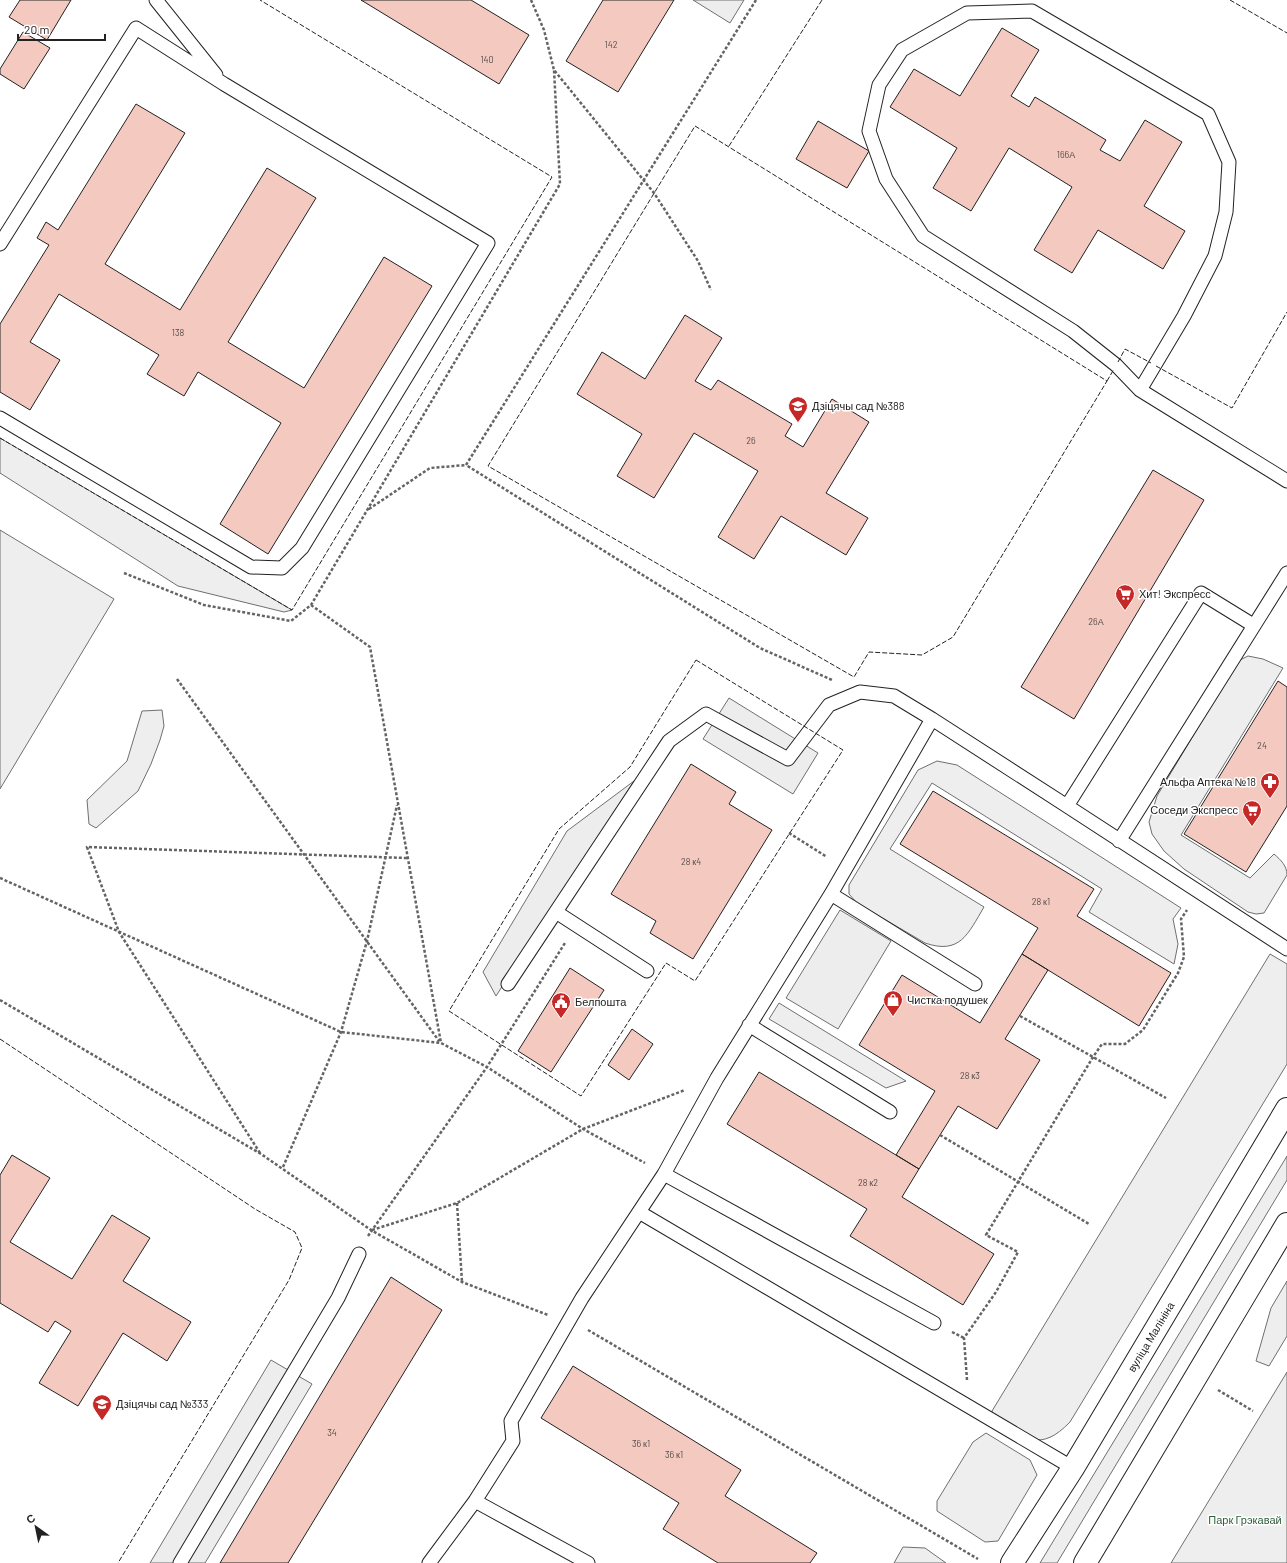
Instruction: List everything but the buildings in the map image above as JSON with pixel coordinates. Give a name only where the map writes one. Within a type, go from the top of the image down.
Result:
[{"type":"main road","name":"вуліца Малініна","points":[[1012,1563],[1073,1468],[1287,1109]]},
{"type":"main road","points":[[1085,1563],[1287,1224]]},
{"type":"lane","points":[[156,0],[224,84]]},
{"type":"lane","points":[[1140,390],[1184,316],[1215,256],[1226,212],[1229,162],[1208,114],[1032,11],[967,13],[902,50],[879,85],[868,131],[886,179],[923,236],[1073,331],[1116,365],[1140,390],[1287,481]]},
{"type":"lane","points":[[0,244],[136,28],[224,84],[488,243],[302,548],[282,568],[251,567],[0,418]]},
{"type":"lane","points":[[1119,841],[1287,573]]},
{"type":"lane","points":[[1067,806],[1201,592],[1253,625]]},
{"type":"lane","points":[[508,984],[669,741],[706,714],[788,759],[829,705],[860,692],[894,696],[1287,949]]},
{"type":"lane","points":[[429,1563],[475,1501],[513,1440],[511,1421],[582,1298],[664,1174],[717,1078],[831,894],[932,720]]},
{"type":"lane","points":[[831,894],[975,984]]},
{"type":"lane","points":[[556,912],[647,971]]},
{"type":"lane","points":[[749,1025],[890,1112]]},
{"type":"lane","points":[[664,1174],[934,1323]]},
{"type":"lane","points":[[639,1212],[974,1408],[1073,1468]]},
{"type":"lane","points":[[180,1563],[338,1298],[359,1254]]},
{"type":"lane","points":[[475,1501],[588,1563]]},
{"type":"path","points":[[531,0],[544,30],[554,70],[644,179],[698,261],[711,290]]},
{"type":"path","points":[[466,465],[756,0]]},
{"type":"path","points":[[368,510],[430,468],[466,465],[760,648],[860,692]]},
{"type":"path","points":[[311,605],[370,647],[441,1043]]},
{"type":"path","points":[[177,679],[441,1043]]},
{"type":"path","points":[[282,1168],[340,1032],[367,941],[387,857],[397,802]]},
{"type":"path","points":[[789,833],[817,851]]},
{"type":"path","points":[[260,1154],[119,932],[87,847],[407,858]]},
{"type":"path","points":[[0,878],[340,1032],[441,1043],[487,1067],[583,1129],[664,1174]]},
{"type":"path","points":[[974,1408],[966,1376],[964,1338],[996,1292],[1018,1252],[986,1235],[1017,1181],[1102,1044],[1126,1044],[1143,1030],[1178,973],[1184,957],[1181,919],[1189,906]]},
{"type":"path","points":[[371,1230],[487,1067],[576,925]]},
{"type":"path","points":[[0,1000],[260,1154],[371,1230],[462,1282],[593,1332],[978,1559]]},
{"type":"path","points":[[1020,1016],[1166,1098]]},
{"type":"path","points":[[371,1230],[457,1203],[583,1129],[717,1078]]},
{"type":"path","points":[[940,1135],[1089,1224]]},
{"type":"path","points":[[457,1203],[462,1282]]},
{"type":"path","points":[[1196,1377],[1253,1411]]},
{"type":"green space","points":[[0,438],[292,610],[284,612],[178,586],[0,473]]},
{"type":"green space","points":[[0,530],[114,599],[0,789]]},
{"type":"green space","points":[[1248,656],[1263,659],[1283,668],[1181,835],[1250,878],[1274,854],[1283,863],[1287,875],[1264,913],[1256,914],[1248,912],[1184,869],[1164,851],[1152,834],[1149,822],[1157,796],[1238,661]]},
{"type":"green space","points":[[162,710],[164,726],[160,740],[151,764],[138,791],[96,828],[89,824],[87,800],[127,761],[142,711]]},
{"type":"green space","points":[[937,761],[957,765],[1181,908],[1173,919],[1178,944],[1174,964],[1089,912],[1102,889],[932,783],[890,849],[984,907],[973,926],[962,940],[955,944],[937,946],[925,943],[857,903],[849,894],[849,885],[918,770]]},
{"type":"green space","points":[[1270,954],[1287,964],[1287,1064],[1070,1422],[1059,1432],[1041,1440],[1024,1437],[995,1420],[992,1411]]},
{"type":"green space","points":[[779,1003],[906,1081],[886,1088],[769,1019]]},
{"type":"green space","points":[[1287,1156],[1287,1180],[1057,1563],[1040,1563]]},
{"type":"green space","points":[[1287,1281],[1287,1336],[1269,1366],[1256,1361],[1271,1308]]},
{"type":"green space","name":"Парк Грэкавай","points":[[1287,1372],[1287,1563],[1171,1563]]},
{"type":"green space","points":[[986,1433],[1030,1460],[1037,1475],[998,1541],[985,1542],[937,1511],[937,1501],[973,1442]]},
{"type":"green space","points":[[903,1547],[925,1548],[946,1563],[894,1563]]},
{"type":"shaded area","points":[[693,0],[744,0],[730,23]]},
{"type":"shaded area","points":[[729,698],[818,753],[793,794],[703,739]]},
{"type":"shaded area","points":[[634,781],[496,996],[483,972],[567,831]]},
{"type":"shaded area","points":[[840,910],[891,941],[838,1029],[786,998]]},
{"type":"shaded area","points":[[271,1360],[312,1384],[205,1563],[150,1563]]},
{"type":"fence","points":[[0,438],[292,610],[552,177],[260,0]]},
{"type":"fence","points":[[729,146],[822,0]]},
{"type":"fence","points":[[1230,0],[1287,33]]},
{"type":"fence","points":[[695,126],[1107,381],[953,637],[922,655],[869,652],[854,677],[488,466],[695,126]]},
{"type":"fence","points":[[1156,366],[1232,408],[1287,312]]},
{"type":"fence","points":[[1118,362],[1125,349],[1151,363]]},
{"type":"fence","points":[[1107,381],[1114,369]]},
{"type":"fence","points":[[696,660],[843,750],[695,981],[666,963],[581,1096],[449,1011],[559,829],[630,767],[696,660]]},
{"type":"fence","points":[[0,1039],[255,1209],[295,1232],[302,1248],[289,1280],[118,1563]]},
{"type":"place","name":"Дзіцячы сад №388","points":[[798,423]]},
{"type":"place","name":"Хит! Экспресс","points":[[1125,611]]},
{"type":"place","name":"Альфа Аптека №18","points":[[1270,799]]},
{"type":"place","name":"Соседи Экспресс","points":[[1252,827]]},
{"type":"place","name":"Чистка подушек","points":[[893,1017]]},
{"type":"place","name":"Белпошта","points":[[561,1019]]},
{"type":"place","name":"Дзіцячы сад №333","points":[[102,1421]]}]
